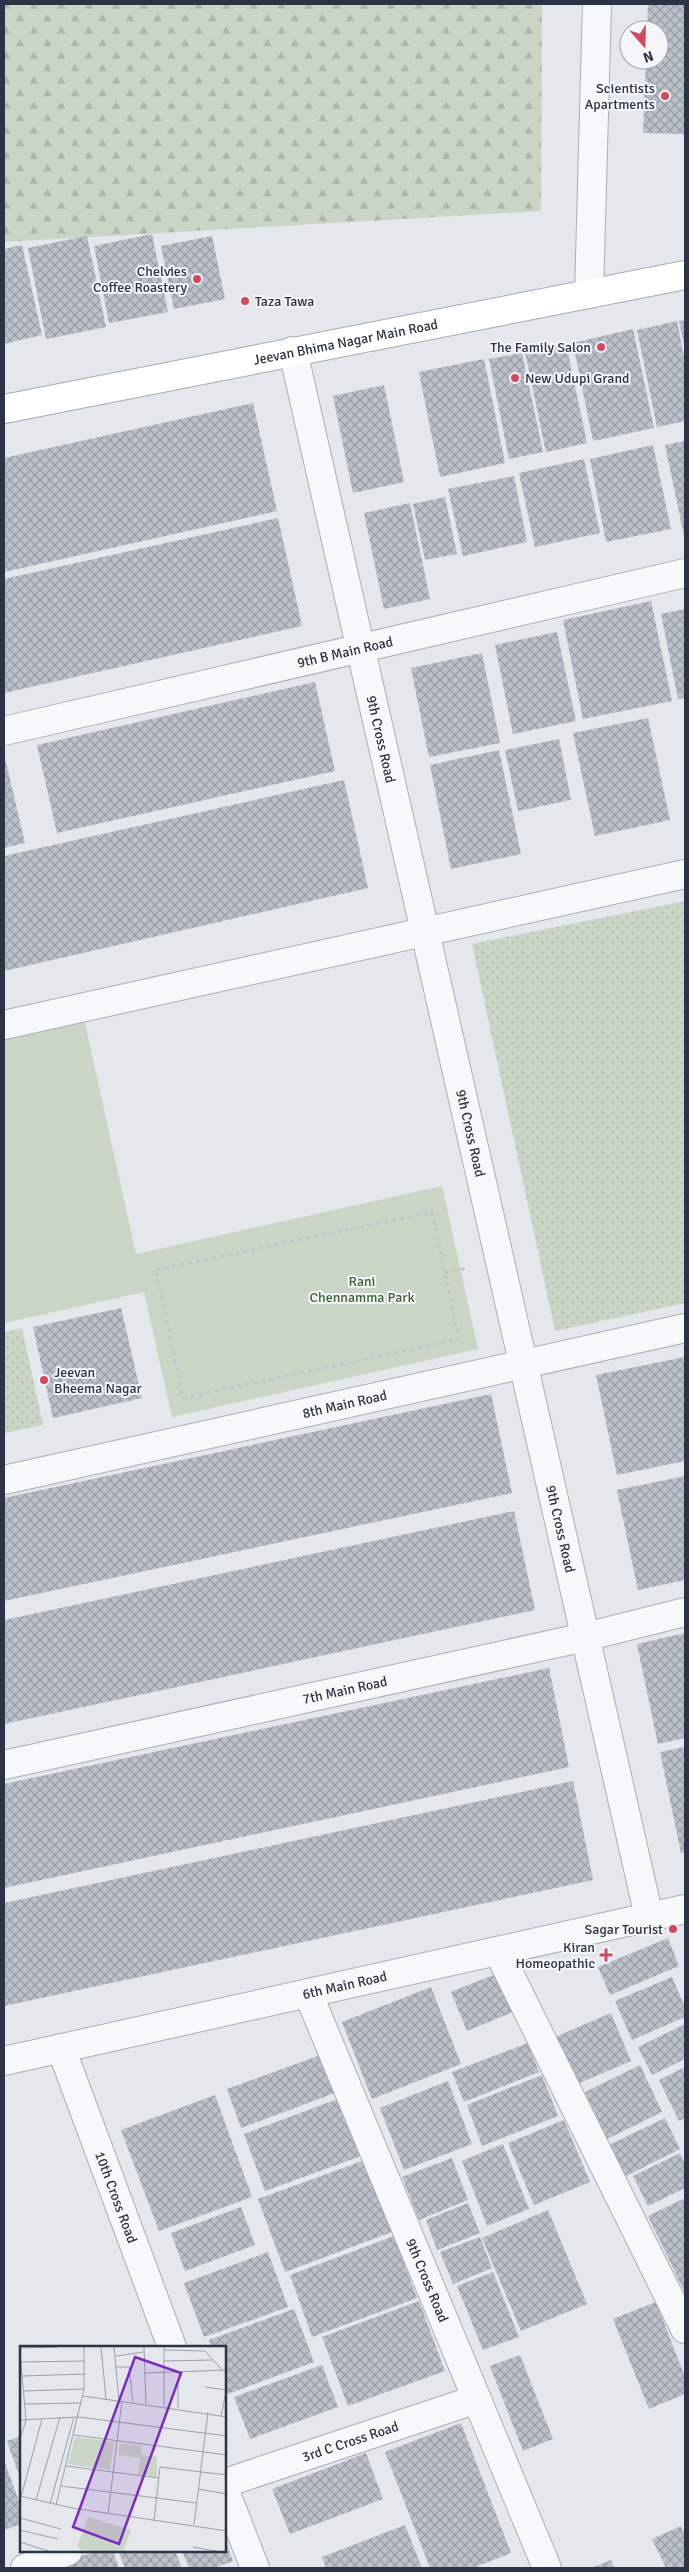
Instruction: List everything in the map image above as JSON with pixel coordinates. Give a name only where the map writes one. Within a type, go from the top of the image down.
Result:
[{"type":"main road","name":"Jeevan Bhima Nagar Main Road","points":[[4,409],[293,351],[685,276]]},
{"type":"street","points":[[590,294],[597,4]]},
{"type":"street","name":"9th Cross Road","points":[[293,351],[649,1917]]},
{"type":"street","name":"9th B Main Road","points":[[4,731],[685,573]]},
{"type":"street","points":[[4,1025],[685,874]]},
{"type":"street","name":"8th Main Road","points":[[4,1480],[685,1328]]},
{"type":"street","name":"7th Main Road","points":[[4,1765],[585,1637],[685,1612]]},
{"type":"street","name":"6th Main Road","points":[[4,2060],[685,1909]]},
{"type":"street","points":[[498,1951],[685,2329]]},
{"type":"street","name":"9th Cross Road","points":[[308,1993],[547,2568]]},
{"type":"street","name":"10th Cross Road","points":[[61,2048],[172,2346]]},
{"type":"street","name":"3rd C Cross Road","points":[[226,2483],[477,2399]]},
{"type":"street","points":[[226,2494],[254,2568]]},
{"type":"street","points":[[26,2568],[66,2552]]},
{"type":"path","points":[[432,1212],[459,1339],[183,1398],[156,1270],[432,1212]]},
{"type":"green space","points":[[4,4],[542,4],[541,211],[4,242]]},
{"type":"green space","points":[[685,901],[685,1303],[555,1331],[472,944]]},
{"type":"green space","name":"Rani Chennamma Park","points":[[84,1019],[136,1254],[442,1186],[478,1349],[172,1417],[144,1292],[4,1323],[4,1037]]},
{"type":"green space","points":[[22,1328],[43,1425],[4,1433],[4,1332]]},
{"type":"building","name":"Scientists Apartments","points":[[648,4],[685,4],[685,134],[643,133],[646,70],[669,70],[669,20],[647,20]]},
{"type":"building","points":[[152,234],[168,312],[109,323],[94,246]]},
{"type":"building","points":[[87,236],[106,327],[46,339],[28,248]]},
{"type":"building","points":[[212,236],[225,299],[174,309],[161,246]]},
{"type":"building","points":[[22,245],[42,335],[4,344],[4,249]]},
{"type":"building","points":[[685,320],[685,345],[684,345],[679,321]]},
{"type":"building","points":[[677,321],[685,362],[685,421],[657,427],[637,330]]},
{"type":"building","points":[[633,329],[654,428],[593,441],[573,343]]},
{"type":"building","points":[[566,344],[587,443],[546,452],[525,352]]},
{"type":"building","points":[[522,353],[543,452],[509,459],[489,359]]},
{"type":"building","points":[[484,359],[505,463],[440,477],[419,372]]},
{"type":"building","points":[[384,385],[404,482],[353,493],[333,396]]},
{"type":"building","points":[[253,403],[277,511],[4,572],[4,458]]},
{"type":"building","points":[[685,441],[685,536],[684,536],[665,445]]},
{"type":"building","points":[[653,445],[671,529],[606,542],[590,459]]},
{"type":"building","points":[[584,459],[600,533],[535,547],[519,473]]},
{"type":"building","points":[[514,476],[527,542],[463,556],[448,489]]},
{"type":"building","points":[[445,497],[457,554],[425,560],[413,504]]},
{"type":"building","points":[[410,503],[430,599],[384,609],[364,513]]},
{"type":"building","points":[[278,518],[302,626],[4,693],[4,579]]},
{"type":"building","points":[[651,601],[672,701],[583,719],[563,620]]},
{"type":"building","points":[[685,609],[685,698],[678,699],[661,614]]},
{"type":"building","points":[[557,632],[576,721],[513,734],[495,645]]},
{"type":"building","points":[[482,653],[500,743],[429,757],[411,668]]},
{"type":"building","points":[[315,682],[335,771],[57,833],[37,745]]},
{"type":"building","points":[[648,718],[670,820],[595,836],[573,733]]},
{"type":"building","points":[[559,739],[571,800],[518,811],[505,750]]},
{"type":"building","points":[[499,750],[521,854],[451,869],[430,765]]},
{"type":"building","points":[[4,754],[25,843],[4,848]]},
{"type":"building","points":[[344,780],[368,888],[4,971],[4,856]]},
{"type":"building","points":[[121,1308],[142,1398],[53,1418],[33,1327]]},
{"type":"building","points":[[685,1357],[685,1461],[617,1475],[596,1375]]},
{"type":"building","points":[[491,1394],[512,1493],[4,1601],[4,1498]]},
{"type":"building","points":[[685,1476],[685,1580],[638,1590],[617,1490]]},
{"type":"building","points":[[514,1511],[535,1610],[4,1724],[4,1620]]},
{"type":"building","points":[[685,1633],[685,1738],[658,1744],[637,1644]]},
{"type":"building","points":[[549,1668],[569,1767],[4,1888],[4,1784]]},
{"type":"building","points":[[685,1747],[685,1852],[681,1853],[660,1752]]},
{"type":"building","points":[[573,1781],[593,1880],[4,2006],[4,1903]]},
{"type":"building","points":[[668,1938],[679,1966],[610,1995],[598,1967]]},
{"type":"building","points":[[498,1973],[513,2012],[467,2031],[451,1992]]},
{"type":"building","points":[[672,1977],[685,2007],[685,2017],[632,2040],[615,2001]]},
{"type":"building","points":[[431,1987],[461,2064],[372,2099],[342,2022]]},
{"type":"building","points":[[611,2013],[631,2061],[575,2085],[555,2037]]},
{"type":"building","points":[[685,2024],[685,2059],[652,2075],[638,2047]]},
{"type":"building","points":[[528,2043],[539,2072],[464,2102],[452,2072]]},
{"type":"building","points":[[326,2053],[340,2091],[241,2128],[227,2089]]},
{"type":"building","points":[[640,2065],[662,2112],[607,2139],[585,2092]]},
{"type":"building","points":[[685,2067],[685,2118],[679,2121],[659,2080]]},
{"type":"building","points":[[542,2075],[558,2116],[482,2146],[467,2105]]},
{"type":"building","points":[[448,2081],[472,2144],[404,2170],[380,2108]]},
{"type":"building","points":[[215,2095],[252,2197],[159,2231],[121,2130]]},
{"type":"building","points":[[343,2097],[364,2155],[265,2191],[244,2134]]},
{"type":"building","points":[[665,2118],[680,2149],[624,2177],[609,2145]]},
{"type":"building","points":[[564,2120],[590,2182],[534,2205],[508,2143]]},
{"type":"building","points":[[503,2144],[529,2209],[487,2226],[462,2161]]},
{"type":"building","points":[[680,2153],[685,2164],[685,2188],[648,2206],[633,2176]]},
{"type":"building","points":[[452,2158],[468,2200],[419,2220],[402,2177]]},
{"type":"building","points":[[365,2160],[392,2232],[285,2272],[258,2199]]},
{"type":"building","points":[[685,2198],[685,2293],[648,2216]]},
{"type":"building","points":[[468,2203],[480,2233],[437,2250],[426,2220]]},
{"type":"building","points":[[241,2207],[255,2245],[185,2271],[171,2233]]},
{"type":"building","points":[[548,2210],[587,2304],[521,2331],[482,2238]]},
{"type":"building","points":[[394,2236],[417,2298],[312,2337],[290,2275]]},
{"type":"building","points":[[480,2237],[492,2268],[453,2284],[440,2252]]},
{"type":"building","points":[[268,2252],[288,2307],[204,2337],[184,2283]]},
{"type":"building","points":[[493,2272],[519,2337],[483,2350],[457,2286]]},
{"type":"building","points":[[419,2301],[445,2371],[348,2406],[322,2337]]},
{"type":"building","points":[[656,2302],[685,2377],[685,2394],[649,2409],[613,2319]]},
{"type":"building","points":[[294,2309],[314,2362],[228,2394],[226,2388],[226,2346],[211,2346],[209,2340]]},
{"type":"building","points":[[520,2355],[553,2439],[523,2451],[490,2366]]},
{"type":"building","points":[[322,2365],[338,2407],[250,2439],[234,2397]]},
{"type":"building","points":[[461,2423],[511,2553],[473,2568],[430,2568],[385,2452]]},
{"type":"building","points":[[20,2436],[20,2478],[7,2441]]},
{"type":"building","points":[[366,2453],[383,2499],[290,2534],[272,2489]]},
{"type":"building","points":[[4,2460],[20,2504],[20,2524],[4,2530]]},
{"type":"building","points":[[405,2525],[422,2568],[326,2568],[322,2557]]},
{"type":"building","points":[[681,2526],[685,2536],[685,2568],[666,2568],[652,2539]]},
{"type":"building","points":[[226,2543],[233,2561],[214,2568],[189,2568],[182,2552],[226,2552]]},
{"type":"building","points":[[93,2552],[113,2552],[119,2568],[60,2568],[58,2565]]},
{"type":"building","points":[[118,2552],[175,2552],[182,2568],[125,2568]]},
{"type":"building","points":[[611,2560],[614,2568],[591,2568]]},
{"type":"place","name":"Scientists Apartments","points":[[665,96]]},
{"type":"place","name":"Chelvies Coffee Roastery","points":[[197,279]]},
{"type":"place","name":"Taza Tawa","points":[[245,301]]},
{"type":"place","name":"The Family Salon","points":[[601,347]]},
{"type":"place","name":"New Udupi Grand","points":[[515,378]]},
{"type":"place","name":"Jeevan Bheema Nagar","points":[[44,1380]]},
{"type":"place","name":"Sagar Tourist","points":[[673,1929]]},
{"type":"place","name":"Kiran Homeopathic","points":[[606,1955]]}]
